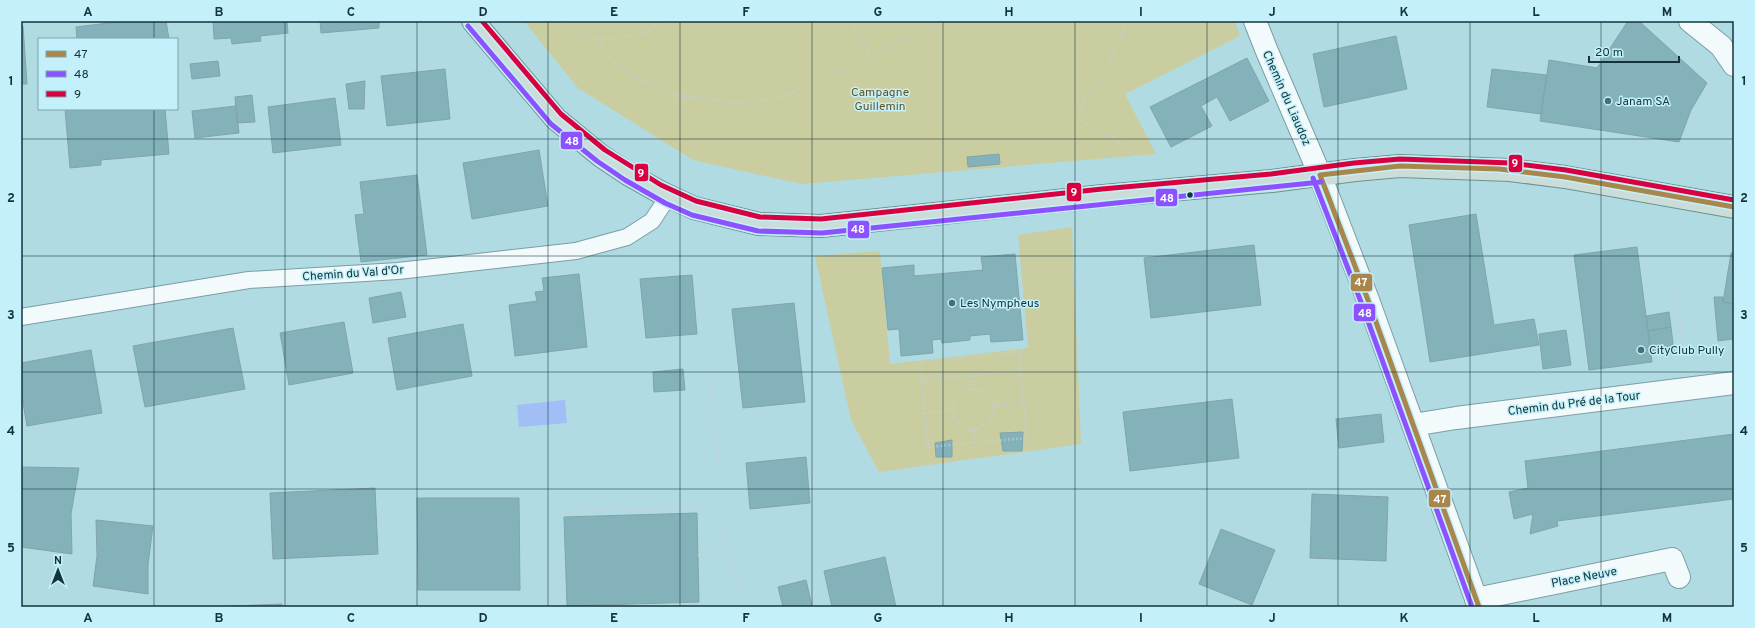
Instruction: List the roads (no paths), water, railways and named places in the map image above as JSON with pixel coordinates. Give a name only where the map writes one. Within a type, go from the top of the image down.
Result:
[{"type":"main road","points":[[473,21],[556,119],[601,156],[628,174],[668,197],[694,208],[759,224],[820,226],[1400,166],[1499,169],[1565,177],[1734,207]]},
{"type":"street","name":"Chemin du Liaudoz","points":[[1255,21],[1337,216],[1478,603]]},
{"type":"street","points":[[1690,21],[1721,46],[1734,65]]},
{"type":"street","name":"Chemin du Pré de la Tour","points":[[1413,425],[1456,418],[1734,383]]},
{"type":"street","name":"Place Neuve","points":[[1478,603],[1672,559],[1679,577]]},
{"type":"lane","name":"Chemin du Val d'Or","points":[[21,317],[249,280],[398,271],[576,251],[627,237],[652,221],[668,197]]},
{"type":"water","points":[[565,400],[567,423],[519,427],[517,405]]},
{"type":"place","name":"Janam SA","points":[[1608,101]]},
{"type":"place","name":"Les Nympheus","points":[[952,303]]},
{"type":"place","name":"CityClub Pully","points":[[1641,350]]},
{"type":"park label","name":"Campagne Guillemin","points":[[880,99]]}]
